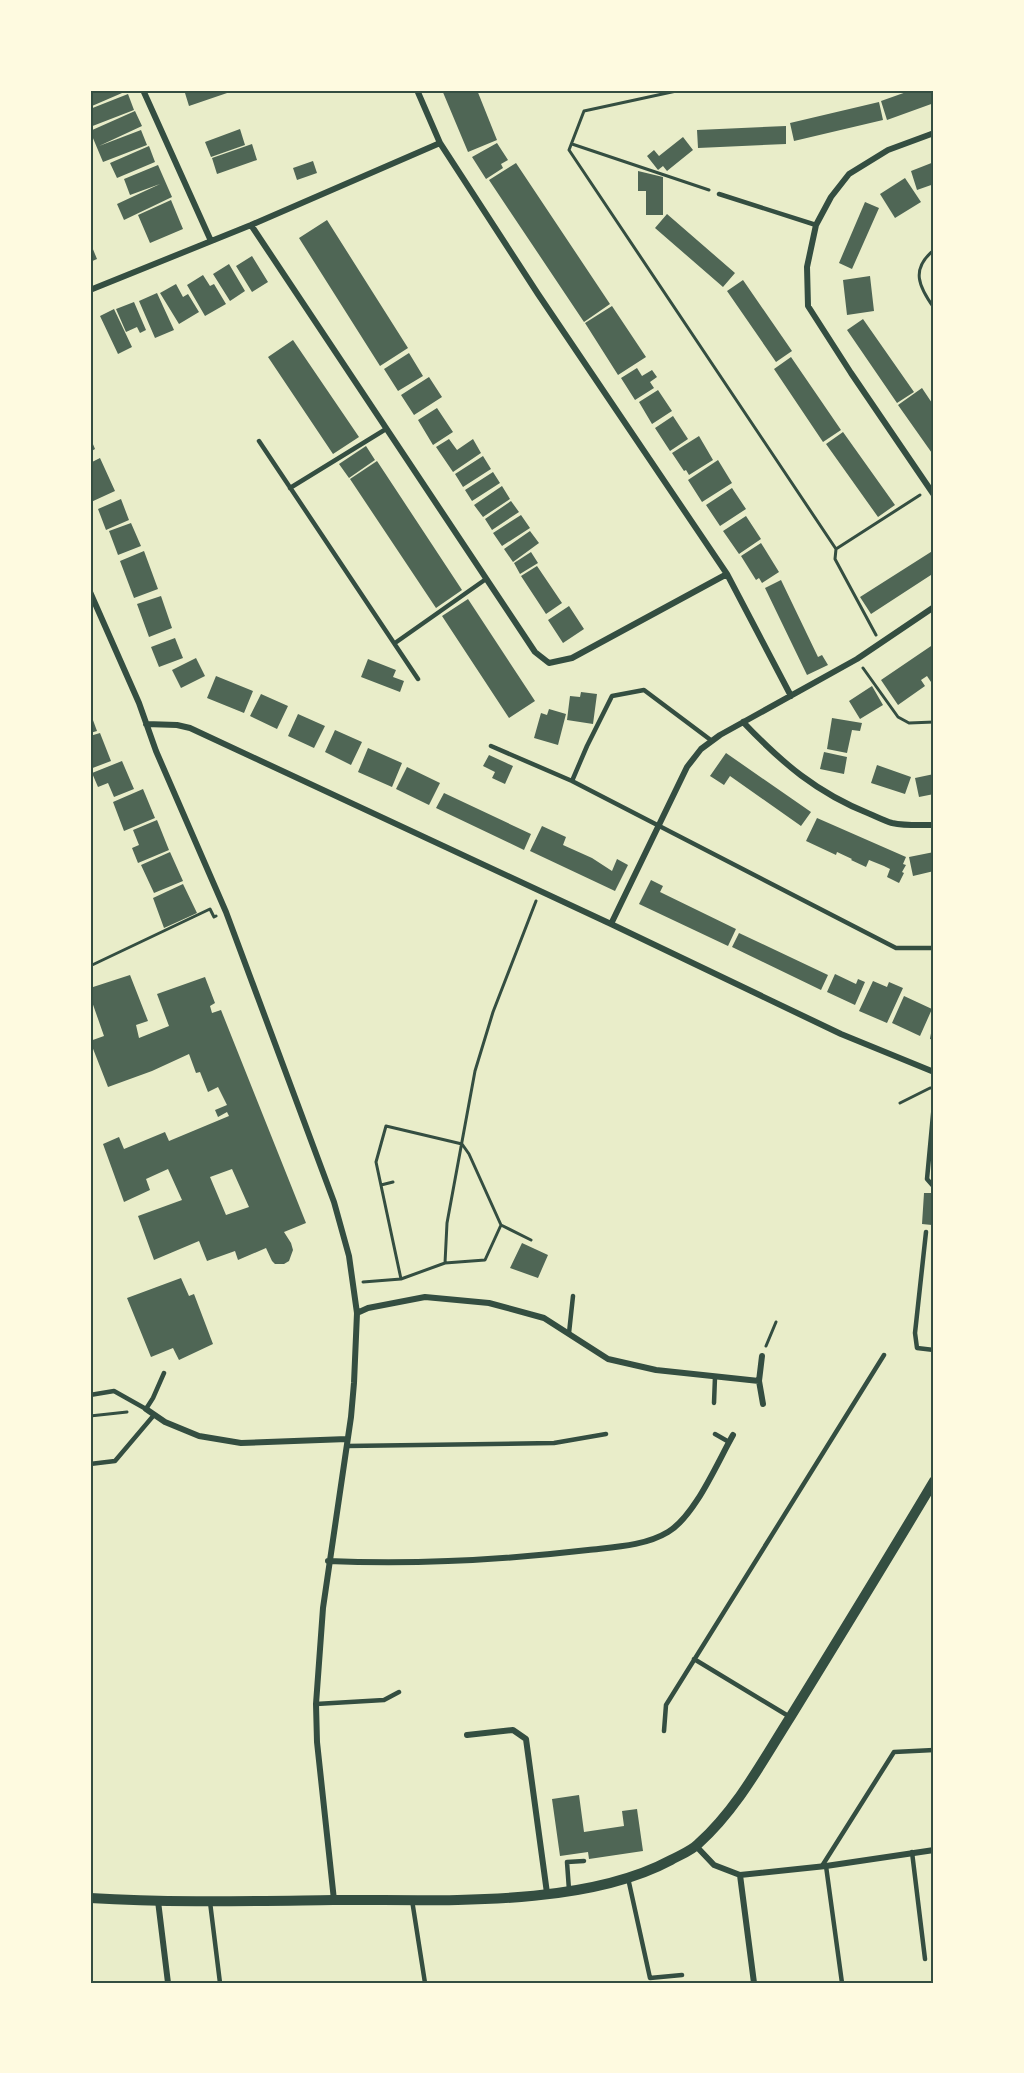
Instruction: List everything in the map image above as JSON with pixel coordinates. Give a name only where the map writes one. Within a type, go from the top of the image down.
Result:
[{"type":"street","points":[[143,90],[211,241]]},
{"type":"street","points":[[417,90],[440,143],[538,294],[727,574],[791,696]]},
{"type":"street","points":[[934,134],[888,150],[849,174],[831,197],[816,225],[807,267],[808,306],[934,495]]},
{"type":"street","points":[[90,290],[251,225],[440,143]]},
{"type":"street","points":[[251,225],[535,652],[549,663],[572,658],[727,574]]},
{"type":"street","points":[[90,592],[226,912],[334,1202],[349,1256],[357,1313],[354,1383],[328,1561],[318,1658],[316,1704],[317,1742],[334,1900]]},
{"type":"street","points":[[611,924],[687,767],[701,749],[743,722],[857,659],[934,607]]},
{"type":"street","points":[[743,722],[772,753],[809,782],[847,805],[892,823],[934,825]]},
{"type":"street","points":[[146,724],[177,725],[190,728],[841,1034],[934,1072]]},
{"type":"street","points":[[357,1313],[368,1308],[425,1298],[489,1304],[544,1318],[608,1359],[656,1370],[759,1381]]},
{"type":"street","points":[[762,1356],[759,1381],[763,1404]]},
{"type":"street","points":[[146,1409],[165,1422],[199,1436],[241,1443],[347,1443]]},
{"type":"street","points":[[328,1561],[369,1563],[526,1557],[625,1546],[649,1540],[668,1533],[687,1516],[733,1435]]},
{"type":"street","points":[[90,1898],[210,1902],[505,1897],[601,1885],[657,1867],[696,1846],[727,1815],[862,1603],[934,1481]]},
{"type":"street","points":[[467,1735],[513,1730],[526,1739],[547,1893]]},
{"type":"street","points":[[696,1846],[714,1866],[740,1875],[824,1866],[934,1850]]},
{"type":"street","points":[[740,1875],[754,1983]]},
{"type":"street","points":[[158,1901],[168,1983]]},
{"type":"lane","points":[[720,194],[816,225]]},
{"type":"lane","points":[[290,488],[386,429]]},
{"type":"lane","points":[[259,441],[418,679]]},
{"type":"lane","points":[[395,643],[486,579]]},
{"type":"lane","points":[[572,781],[586,746],[612,696],[644,690],[712,741]]},
{"type":"lane","points":[[491,746],[572,781],[896,948],[934,948]]},
{"type":"lane","points":[[934,1104],[927,1179],[934,1187]]},
{"type":"lane","points":[[926,1232],[915,1333],[917,1348],[934,1350]]},
{"type":"lane","points":[[569,1333],[573,1296]]},
{"type":"lane","points":[[664,1731],[666,1705],[884,1355]]},
{"type":"lane","points":[[90,1395],[114,1391],[146,1409],[164,1372]]},
{"type":"lane","points":[[714,1403],[716,1377]]},
{"type":"lane","points":[[90,1464],[115,1461],[154,1415]]},
{"type":"lane","points":[[347,1443],[554,1443],[606,1434]]},
{"type":"lane","points":[[715,1434],[729,1442]]},
{"type":"lane","points":[[694,1659],[790,1717]]},
{"type":"lane","points":[[316,1704],[384,1700],[399,1692]]},
{"type":"lane","points":[[842,1983],[824,1866],[894,1752],[934,1750]]},
{"type":"lane","points":[[912,1852],[925,1959]]},
{"type":"lane","points":[[569,1890],[567,1862],[584,1860]]},
{"type":"lane","points":[[628,1877],[650,1978],[682,1975]]},
{"type":"lane","points":[[412,1900],[425,1983]]},
{"type":"lane","points":[[210,1902],[220,1983]]},
{"type":"path","points":[[681,90],[584,111],[569,150],[836,549],[835,559],[838,566],[881,643]]},
{"type":"path","points":[[572,144],[720,194]]},
{"type":"path","points":[[934,250],[925,257],[918,275],[923,293],[934,309]]},
{"type":"path","points":[[836,549],[929,489]]},
{"type":"path","points":[[857,659],[898,717],[909,723],[934,722]]},
{"type":"path","points":[[445,1263],[447,1223],[475,1071],[493,1012],[540,891]]},
{"type":"path","points":[[90,966],[210,909],[214,917],[226,912]]},
{"type":"path","points":[[900,1103],[934,1088]]},
{"type":"path","points":[[401,1279],[376,1162],[386,1126],[462,1144],[469,1154],[501,1225],[531,1240]]},
{"type":"path","points":[[381,1185],[393,1182]]},
{"type":"path","points":[[363,1282],[401,1279],[445,1263],[485,1260],[501,1225]]},
{"type":"path","points":[[762,1356],[776,1322]]},
{"type":"path","points":[[90,1416],[146,1409]]},
{"type":"building","points":[[90,90],[129,90],[92,106]]},
{"type":"building","points":[[193,90],[229,90],[230,92],[189,106],[185,93]]},
{"type":"building","points":[[442,90],[477,90],[497,140],[468,152]]},
{"type":"building","points":[[912,90],[934,90],[934,103],[887,120],[881,101]]},
{"type":"building","points":[[128,94],[134,110],[90,127],[90,109]]},
{"type":"building","points":[[879,102],[883,120],[794,141],[790,123]]},
{"type":"building","points":[[135,111],[142,126],[99,146],[141,130],[147,145],[103,162],[90,131]]},
{"type":"building","points":[[786,126],[786,144],[698,148],[697,130]]},
{"type":"building","points":[[240,129],[245,145],[211,157],[205,142]]},
{"type":"building","points":[[683,137],[693,150],[667,171],[663,166],[658,170],[647,156],[654,150],[659,156]]},
{"type":"building","points":[[497,143],[508,160],[501,164],[503,168],[486,179],[472,157]]},
{"type":"building","points":[[252,144],[257,160],[217,174],[212,158]]},
{"type":"building","points":[[149,146],[155,162],[117,178],[110,163]]},
{"type":"building","points":[[313,161],[317,173],[297,180],[293,168]]},
{"type":"building","points":[[934,162],[934,184],[917,190],[911,171]]},
{"type":"building","points":[[516,163],[610,304],[584,322],[489,180]]},
{"type":"building","points":[[158,165],[172,197],[124,220],[117,204],[160,184],[130,195],[124,179]]},
{"type":"building","points":[[638,171],[663,177],[663,215],[646,215],[646,191],[638,191]]},
{"type":"building","points":[[905,178],[921,202],[895,218],[880,194]]},
{"type":"building","points":[[171,200],[183,229],[150,243],[138,215]]},
{"type":"building","points":[[865,202],[879,208],[852,269],[839,263]]},
{"type":"building","points":[[667,214],[735,273],[723,287],[655,228]]},
{"type":"building","points":[[327,220],[408,348],[380,366],[299,238]]},
{"type":"building","points":[[90,242],[97,259],[90,262]]},
{"type":"building","points":[[252,256],[268,282],[252,292],[236,266]]},
{"type":"building","points":[[229,264],[245,291],[230,301],[213,274]]},
{"type":"building","points":[[203,275],[210,286],[214,284],[226,304],[205,316],[187,285]]},
{"type":"building","points":[[870,276],[874,311],[847,315],[843,280]]},
{"type":"building","points":[[743,280],[792,351],[776,362],[727,291]]},
{"type":"building","points":[[176,284],[183,297],[188,294],[199,312],[179,324],[160,293]]},
{"type":"building","points":[[157,293],[174,330],[155,338],[139,301]]},
{"type":"building","points":[[134,302],[146,330],[140,333],[137,327],[126,332],[116,309]]},
{"type":"building","points":[[612,306],[646,357],[618,375],[585,323]]},
{"type":"building","points":[[114,309],[132,347],[118,354],[100,316]]},
{"type":"building","points":[[863,319],[914,392],[897,403],[847,330]]},
{"type":"building","points":[[293,340],[359,437],[333,454],[268,357]]},
{"type":"building","points":[[409,353],[423,376],[398,391],[384,369]]},
{"type":"building","points":[[791,357],[841,430],[823,442],[774,369]]},
{"type":"building","points":[[637,368],[642,376],[652,370],[657,377],[650,382],[654,388],[635,400],[621,378]]},
{"type":"building","points":[[429,377],[442,397],[414,415],[401,395]]},
{"type":"building","points":[[922,388],[934,406],[934,456],[898,405]]},
{"type":"building","points":[[658,390],[672,411],[652,424],[639,402]]},
{"type":"building","points":[[437,408],[453,432],[433,445],[418,420]]},
{"type":"building","points":[[673,416],[688,439],[670,451],[655,428]]},
{"type":"building","points":[[843,432],[895,505],[878,517],[826,444]]},
{"type":"building","points":[[699,436],[713,460],[689,475],[672,453]]},
{"type":"building","points":[[90,437],[95,449],[90,452]]},
{"type":"building","points":[[449,439],[457,450],[473,439],[481,453],[453,472],[436,447]]},
{"type":"building","points":[[366,446],[375,460],[349,478],[339,464]]},
{"type":"building","points":[[483,456],[491,469],[463,487],[455,474]]},
{"type":"building","points":[[100,458],[115,491],[91,502],[90,463]]},
{"type":"building","points":[[718,460],[732,483],[702,502],[688,480]]},
{"type":"building","points":[[377,461],[462,590],[436,608],[350,479]]},
{"type":"building","points":[[493,472],[500,483],[472,501],[465,490]]},
{"type":"building","points":[[502,486],[510,499],[483,517],[474,505]]},
{"type":"building","points":[[732,488],[746,509],[720,526],[706,505]]},
{"type":"building","points":[[121,499],[129,520],[106,530],[98,509]]},
{"type":"building","points":[[511,501],[519,512],[492,530],[485,519]]},
{"type":"building","points":[[521,515],[530,528],[502,546],[493,533]]},
{"type":"building","points":[[746,516],[761,539],[739,554],[723,531]]},
{"type":"building","points":[[131,523],[141,546],[118,555],[109,531]]},
{"type":"building","points":[[530,531],[539,543],[513,562],[504,549]]},
{"type":"building","points":[[761,543],[779,572],[762,583],[759,578],[756,580],[741,556]]},
{"type":"building","points":[[934,550],[934,573],[871,614],[860,597]]},
{"type":"building","points":[[144,551],[158,589],[134,598],[120,561]]},
{"type":"building","points":[[531,552],[538,563],[520,574],[514,563]]},
{"type":"building","points":[[537,566],[562,603],[546,614],[521,576]]},
{"type":"building","points":[[781,580],[818,657],[822,655],[828,665],[807,675],[765,588]]},
{"type":"building","points":[[161,596],[172,628],[149,637],[137,604]]},
{"type":"building","points":[[468,599],[535,701],[509,718],[442,616]]},
{"type":"building","points":[[569,606],[584,629],[563,643],[548,620]]},
{"type":"building","points":[[175,638],[183,658],[159,667],[151,647]]},
{"type":"building","points":[[934,644],[934,680],[931,682],[927,676],[921,680],[925,686],[898,705],[881,680]]},
{"type":"building","points":[[196,658],[205,676],[181,688],[172,670]]},
{"type":"building","points":[[368,659],[396,670],[393,677],[404,681],[400,692],[361,677]]},
{"type":"building","points":[[216,676],[253,691],[244,713],[207,698]]},
{"type":"building","points":[[872,686],[883,705],[860,719],[849,701]]},
{"type":"building","points":[[581,692],[597,694],[593,724],[567,720],[570,696],[580,697]]},
{"type":"building","points":[[261,694],[288,706],[277,729],[250,716]]},
{"type":"building","points":[[549,709],[566,714],[558,745],[534,738],[541,713],[547,715]]},
{"type":"building","points":[[90,712],[97,731],[90,733]]},
{"type":"building","points":[[298,714],[325,726],[314,748],[288,736]]},
{"type":"building","points":[[832,718],[862,723],[860,731],[852,730],[847,753],[827,749]]},
{"type":"building","points":[[335,730],[362,742],[351,765],[325,752]]},
{"type":"building","points":[[100,733],[111,761],[90,769],[90,736]]},
{"type":"building","points":[[368,748],[402,763],[392,787],[358,772]]},
{"type":"building","points":[[824,752],[847,757],[844,774],[820,769]]},
{"type":"building","points":[[726,753],[811,812],[801,826],[730,776],[724,785],[710,776]]},
{"type":"building","points":[[489,755],[513,766],[505,784],[492,778],[495,772],[483,766]]},
{"type":"building","points":[[122,761],[134,789],[114,797],[108,783],[98,787],[92,773]]},
{"type":"building","points":[[877,765],[911,777],[905,794],[871,783]]},
{"type":"building","points":[[407,767],[440,783],[429,805],[396,789]]},
{"type":"building","points":[[934,774],[934,794],[919,797],[915,778]]},
{"type":"building","points":[[143,789],[155,818],[124,831],[113,802]]},
{"type":"building","points":[[444,793],[531,834],[524,850],[436,808]]},
{"type":"building","points":[[817,818],[906,857],[903,864],[906,865],[902,872],[904,873],[899,883],[887,877],[890,869],[884,866],[869,860],[866,867],[837,852],[836,855],[806,841]]},
{"type":"building","points":[[157,820],[169,850],[138,863],[132,848],[139,845],[133,830]]},
{"type":"building","points":[[542,826],[566,837],[563,845],[592,858],[612,871],[617,859],[628,865],[615,891],[530,851]]},
{"type":"building","points":[[170,852],[183,881],[154,893],[141,865]]},
{"type":"building","points":[[934,852],[934,871],[913,876],[909,857]]},
{"type":"building","points":[[651,880],[663,886],[660,892],[736,929],[728,946],[639,904]]},
{"type":"building","points":[[183,884],[197,913],[164,928],[153,898]]},
{"type":"building","points":[[739,933],[828,975],[821,990],[732,947]]},
{"type":"building","points":[[835,974],[856,984],[858,979],[865,982],[855,1005],[827,992]]},
{"type":"building","points":[[130,975],[148,1021],[136,1025],[139,1038],[169,1026],[157,994],[205,977],[215,1003],[210,1006],[212,1013],[221,1010],[306,1223],[284,1232],[293,1250],[289,1261],[284,1264],[275,1264],[266,1248],[238,1260],[235,1251],[207,1261],[199,1241],[154,1260],[138,1216],[182,1200],[168,1169],[146,1179],[150,1190],[124,1202],[103,1144],[119,1137],[124,1149],[165,1132],[169,1141],[229,1116],[227,1112],[218,1117],[215,1110],[227,1105],[218,1087],[208,1092],[200,1072],[196,1073],[189,1054],[108,1087],[90,1041],[104,1036],[90,996],[90,988]],"holes":[[[232,1169],[249,1207],[226,1215],[210,1177]]]},
{"type":"building","points":[[873,981],[887,987],[889,982],[903,988],[887,1023],[859,1011]]},
{"type":"building","points":[[904,996],[932,1009],[920,1036],[892,1023]]},
{"type":"building","points":[[934,1023],[934,1040],[930,1039]]},
{"type":"building","points":[[924,1193],[934,1193],[932,1225],[922,1224]]},
{"type":"building","points":[[522,1243],[548,1255],[538,1278],[510,1268]]},
{"type":"building","points":[[181,1278],[189,1296],[194,1294],[213,1344],[179,1360],[173,1348],[151,1357],[127,1298]]},
{"type":"building","points":[[579,1795],[584,1832],[624,1826],[622,1811],[637,1809],[643,1851],[589,1859],[588,1852],[560,1856],[552,1799]]}]
